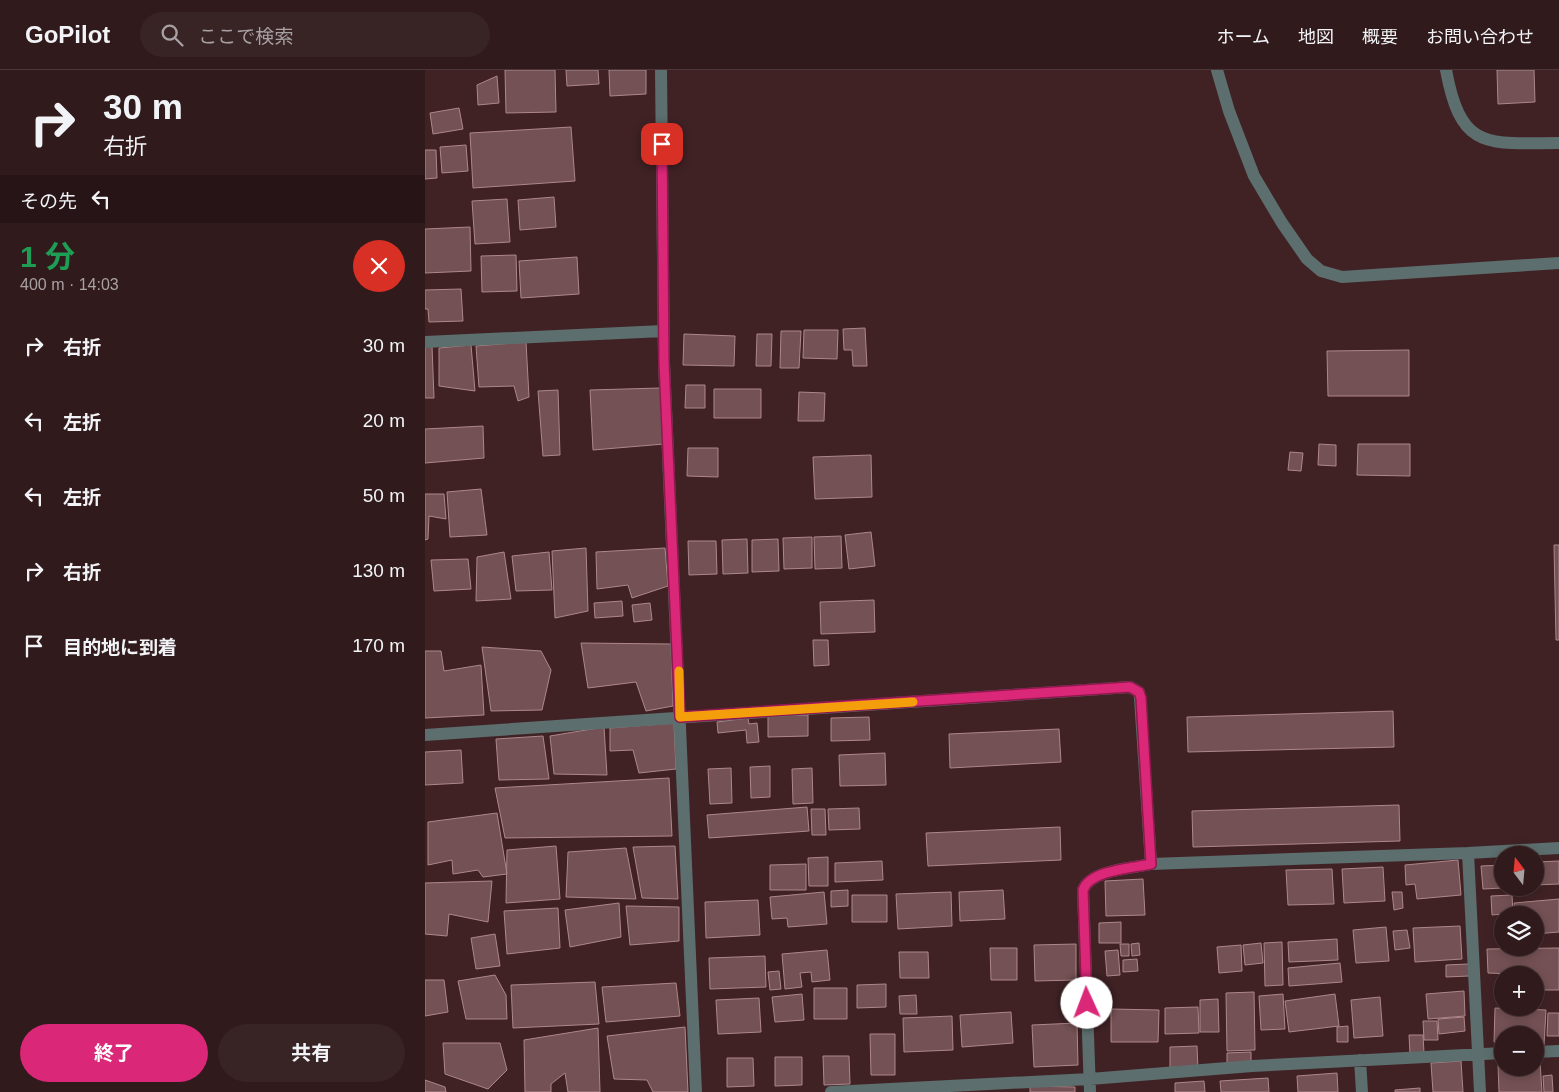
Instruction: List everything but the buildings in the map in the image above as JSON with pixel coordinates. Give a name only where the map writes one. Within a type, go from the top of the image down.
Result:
[{"type":"street","points":[[661,70],[663,331],[696,1092]]},
{"type":"street","points":[[1217,70],[1229,111],[1253,176],[1307,259],[1321,271],[1342,277],[1559,264]]},
{"type":"street","points":[[1446,70],[1451,93],[1460,118],[1468,129],[1495,142],[1559,143]]},
{"type":"street","points":[[425,342],[663,331]]},
{"type":"street","points":[[425,735],[1130,687],[1139,692],[1141,698],[1151,864]]},
{"type":"street","points":[[1090,1086],[1083,890],[1088,880],[1099,875],[1151,864],[1559,848]]},
{"type":"street","points":[[1468,853],[1480,1092]]},
{"type":"street","points":[[1544,1052],[1559,1051]]},
{"type":"street","points":[[831,1092],[1090,1086],[1360,1060],[1494,1053]]},
{"type":"street","points":[[1360,1060],[1362,1092]]},
{"type":"slow traffic","points":[[679,671],[680,717],[913,702]]},
{"type":"route","points":[[662,144],[664,363],[678,639],[680,717],[1130,687],[1135,689],[1139,692],[1141,698],[1151,864],[1099,875],[1088,880],[1085,884],[1083,890],[1087,1003]]}]
